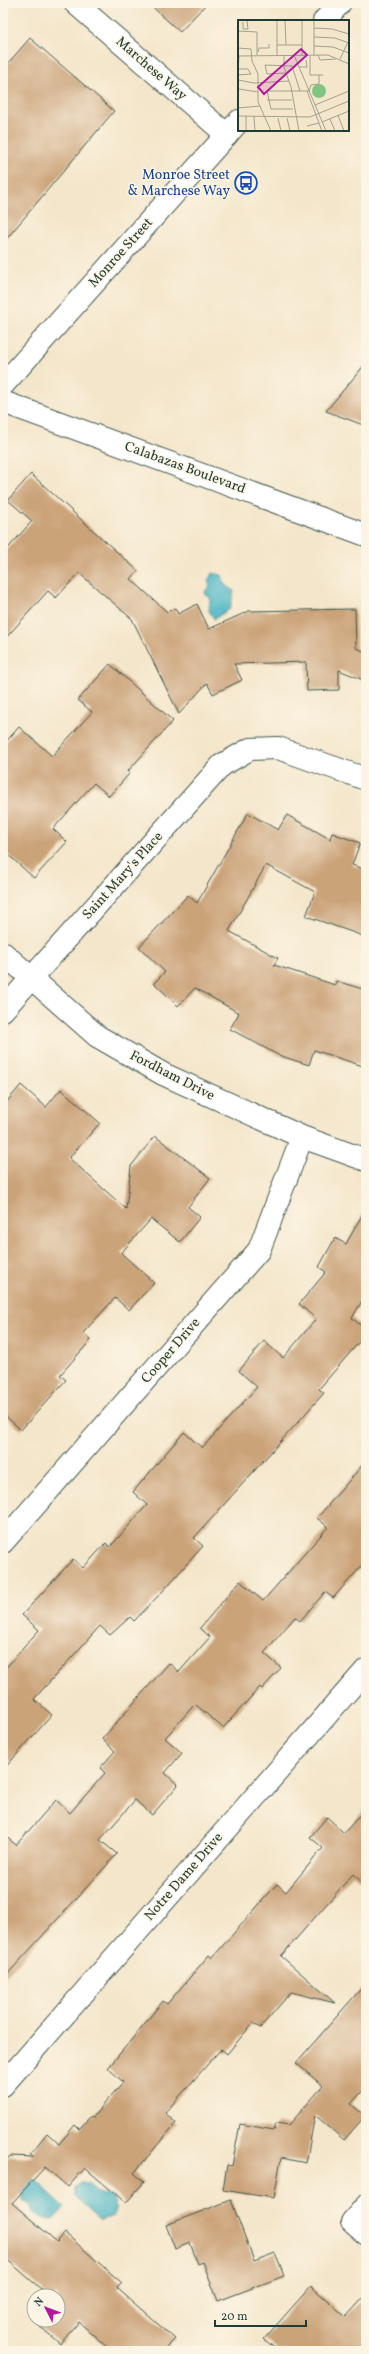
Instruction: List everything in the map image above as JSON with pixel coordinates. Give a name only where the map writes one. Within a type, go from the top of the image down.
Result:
[{"type":"street","name":"Marchese Way","points":[[75,3],[233,128]]},
{"type":"street","points":[[325,20],[340,3]]},
{"type":"street","name":"Monroe Street","points":[[3,385],[233,128]]},
{"type":"street","name":"Calabazas Boulevard","points":[[3,402],[366,534]]},
{"type":"street","name":"Saint Mary's Place","points":[[3,1010],[222,765],[250,749],[278,748],[366,779]]},
{"type":"street","name":"Fordham Drive","points":[[3,953],[97,1036],[150,1067],[302,1137],[366,1160]]},
{"type":"street","name":"Cooper Drive","points":[[3,1542],[259,1250],[302,1137]]},
{"type":"street","name":"Notre Dame Drive","points":[[3,2085],[366,1670]]},
{"type":"street","points":[[359,2228],[366,2206]]},
{"type":"water","points":[[213,573],[222,575],[225,584],[234,591],[230,609],[214,619],[209,611],[210,597],[206,595],[205,591],[210,587],[208,580]]},
{"type":"water","points":[[32,2177],[65,2207],[53,2220],[45,2219],[32,2211],[30,2204],[23,2200],[21,2191]]},
{"type":"water","points":[[81,2183],[89,2184],[97,2193],[112,2197],[116,2207],[112,2217],[101,2220],[75,2197],[75,2188]]},
{"type":"building","points":[[148,3],[207,3],[180,32]]},
{"type":"building","points":[[30,38],[114,111],[3,243],[3,69]]},
{"type":"building","points":[[366,363],[366,426],[326,411]]},
{"type":"building","points":[[31,474],[138,571],[131,579],[167,612],[175,608],[178,614],[197,604],[209,629],[249,611],[355,609],[356,648],[366,652],[366,681],[339,670],[339,690],[307,691],[306,662],[234,664],[242,680],[213,694],[207,683],[179,714],[132,619],[79,573],[56,598],[48,591],[3,641],[3,554],[32,521],[8,500]]},
{"type":"building","points":[[110,664],[173,721],[128,771],[130,773],[109,796],[94,783],[53,829],[67,842],[34,878],[3,850],[3,745],[19,727],[52,756],[92,712],[78,700]]},
{"type":"building","points":[[248,813],[278,830],[287,815],[330,839],[332,833],[360,843],[352,865],[366,870],[366,937],[306,916],[315,892],[266,865],[229,931],[278,958],[274,965],[335,985],[336,981],[366,990],[366,1067],[314,1050],[309,1065],[278,1055],[230,1029],[239,1013],[195,988],[178,1006],[154,983],[165,972],[139,947],[188,895],[197,903]]},
{"type":"building","points":[[21,1085],[46,1107],[61,1089],[100,1123],[69,1158],[126,1209],[131,1166],[155,1136],[210,1178],[188,1207],[200,1217],[180,1242],[151,1219],[121,1253],[154,1283],[129,1310],[115,1298],[83,1333],[91,1340],[60,1375],[66,1380],[21,1430],[3,1414],[3,1106]]},
{"type":"building","points":[[366,1208],[366,1294],[352,1318],[366,1330],[366,1334],[319,1389],[324,1393],[194,1538],[203,1546],[161,1593],[134,1621],[130,1617],[110,1635],[100,1626],[34,1699],[52,1715],[3,1770],[3,1671],[39,1630],[22,1615],[73,1559],[83,1568],[106,1543],[110,1547],[147,1505],[133,1492],[184,1432],[202,1448],[257,1387],[239,1371],[264,1341],[283,1358],[316,1319],[299,1304],[326,1272],[319,1267],[335,1238],[346,1244]]},
{"type":"building","points":[[366,1461],[366,1561],[333,1598],[325,1592],[300,1621],[295,1617],[264,1653],[281,1668],[262,1689],[260,1687],[223,1728],[195,1704],[165,1738],[182,1753],[165,1773],[178,1785],[152,1815],[135,1800],[100,1840],[117,1854],[3,1979],[3,1834],[16,1845],[56,1800],[70,1813],[105,1773],[100,1768],[115,1751],[102,1739],[169,1663],[179,1672],[210,1637],[200,1628],[240,1581],[263,1601],[328,1527],[317,1518]]},
{"type":"building","points":[[366,1808],[366,1886],[353,1874],[281,1956],[335,2003],[291,1992],[260,2028],[253,2023],[227,2054],[221,2049],[165,2113],[176,2123],[134,2173],[144,2182],[126,2203],[85,2168],[68,2187],[45,2167],[12,2203],[57,2242],[65,2233],[122,2283],[117,2288],[175,2339],[163,2351],[111,2351],[79,2322],[60,2344],[42,2328],[66,2328],[66,2288],[40,2288],[3,2256],[3,2164],[10,2156],[34,2157],[30,2154],[47,2133],[59,2144],[75,2125],[79,2129],[91,2116],[93,2117],[123,2082],[108,2068],[163,2001],[167,2004],[209,1955],[212,1958],[277,1884],[286,1892],[323,1848],[310,1837],[327,1817],[344,1833]]},
{"type":"building","points":[[366,1983],[366,2087],[351,2104],[365,2116],[344,2140],[315,2115],[306,2163],[281,2158],[274,2198],[223,2190],[227,2165],[232,2166],[240,2124],[274,2130],[276,2123],[289,2125],[323,2086],[296,2063]]},
{"type":"building","points":[[231,2200],[254,2261],[275,2253],[284,2276],[218,2301],[203,2262],[198,2264],[190,2243],[175,2249],[166,2225]]},
{"type":"building","points":[[311,2286],[346,2317],[366,2295],[366,2351],[278,2351],[264,2339]]},
{"type":"place","name":"Monroe Street & Marchese Way","points":[[246,183]]}]
